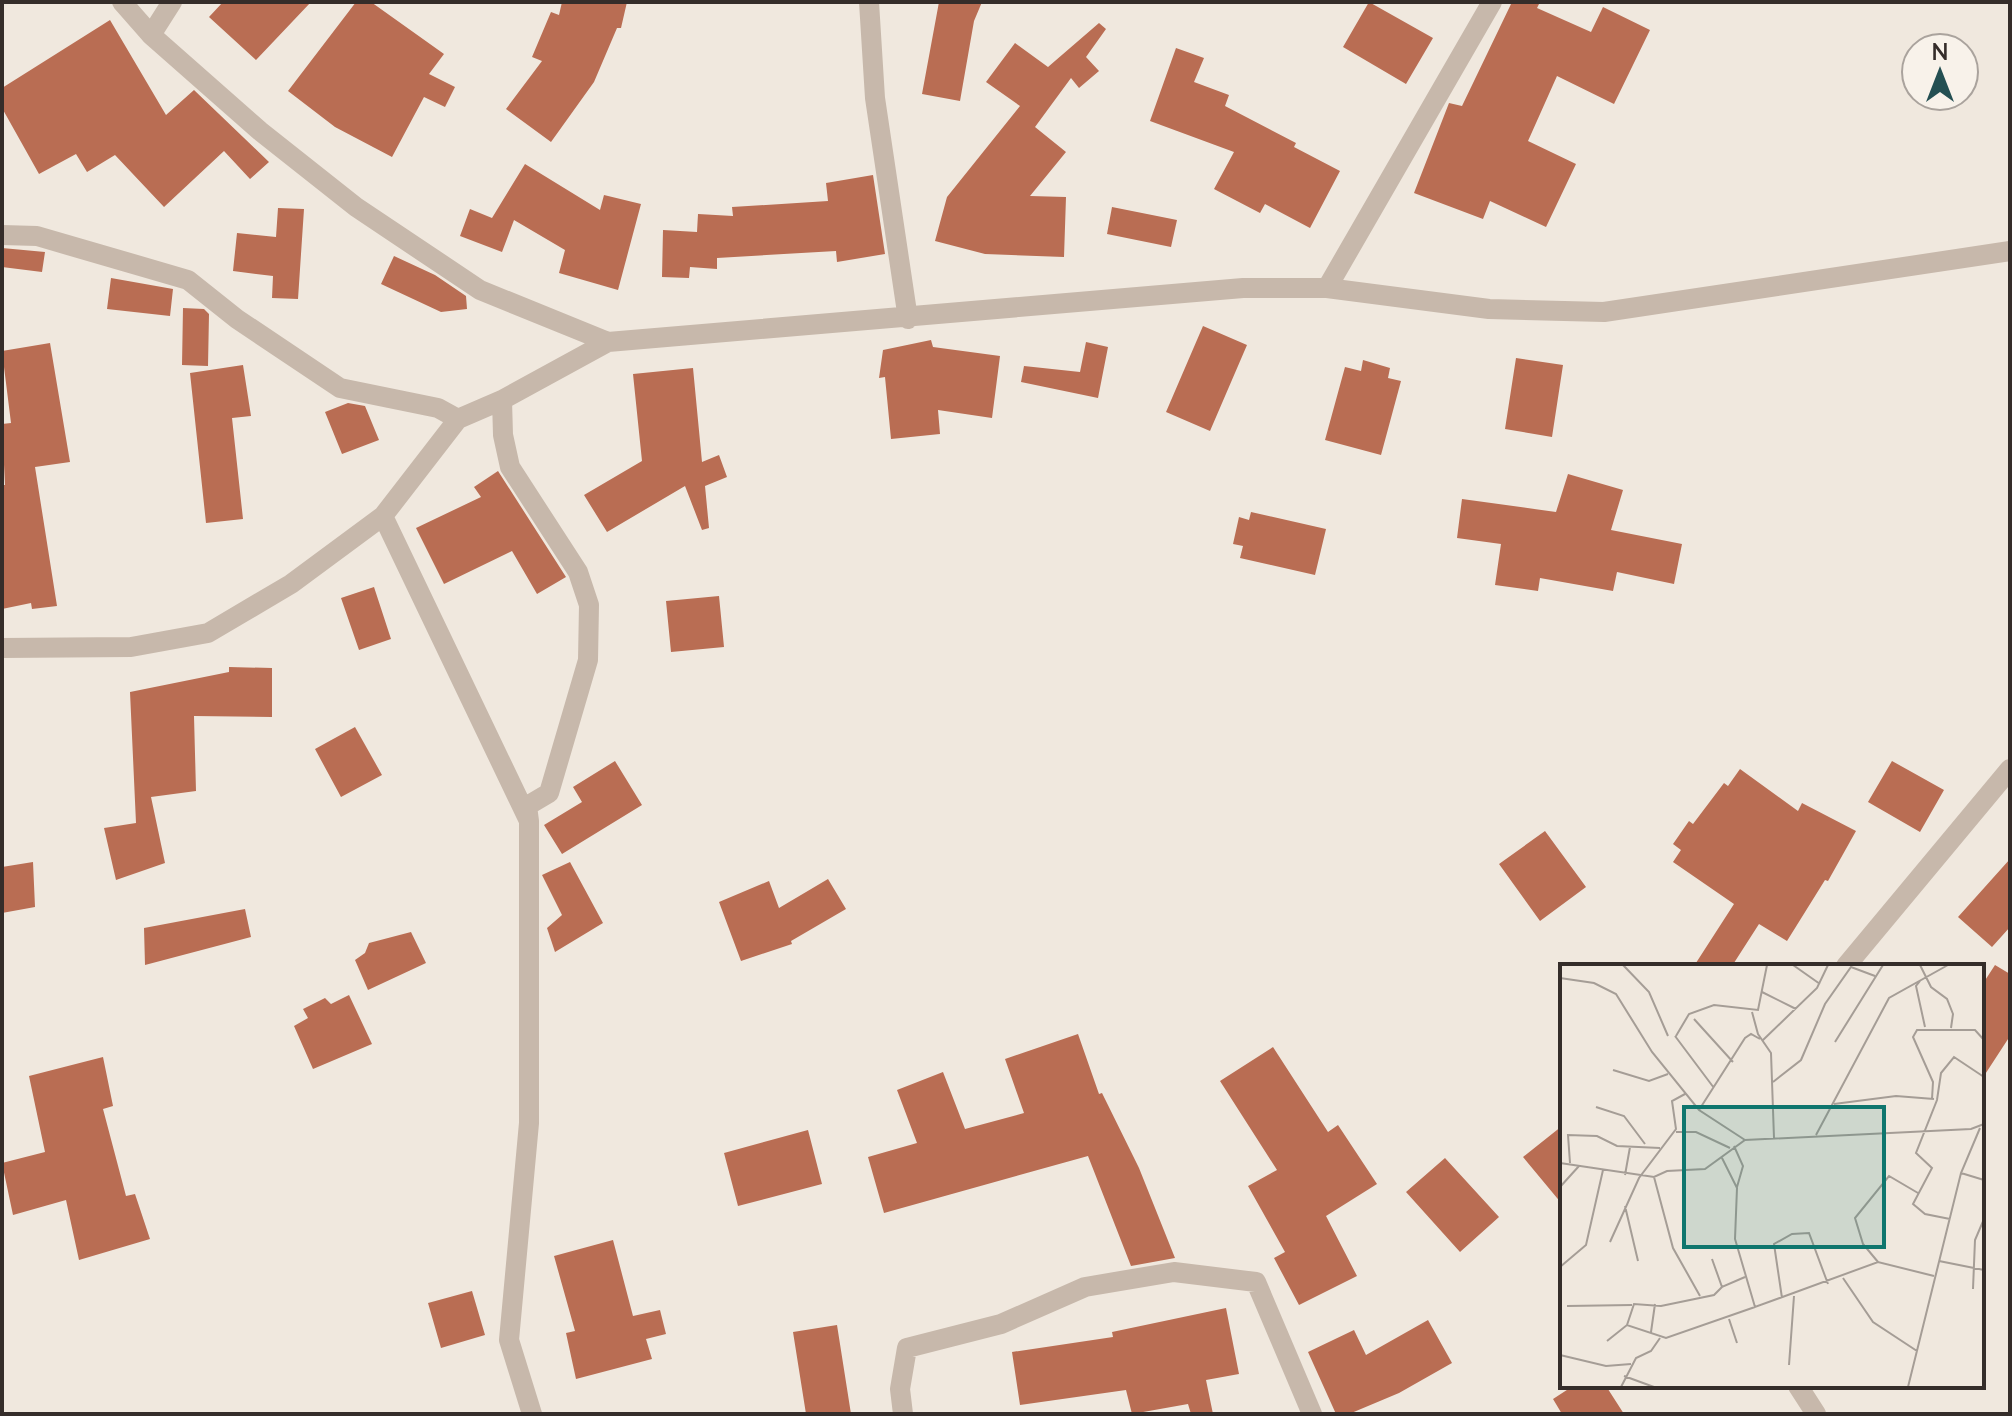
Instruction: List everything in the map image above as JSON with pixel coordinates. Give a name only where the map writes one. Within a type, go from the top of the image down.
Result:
[{"type":"street","points":[[122,2],[151,35],[260,131],[368,215],[480,290],[608,342]]},
{"type":"street","points":[[151,35],[172,2]]},
{"type":"street","points":[[869,2],[875,98],[908,319]]},
{"type":"street","points":[[1327,288],[1492,2]]},
{"type":"street","points":[[2,235],[37,236],[188,280],[237,319],[340,388],[438,408],[458,419]]},
{"type":"street","points":[[2,648],[131,647],[208,633],[291,584],[383,516],[458,419],[502,400],[608,342],[908,319],[1243,288],[1327,288],[1489,309],[1604,312],[2010,251]]},
{"type":"street","points":[[502,400],[503,435],[510,467],[578,572],[589,605],[588,660],[549,793],[527,806],[529,1123],[509,1340],[532,1414]]},
{"type":"street","points":[[383,516],[529,821]]},
{"type":"street","points":[[1848,964],[2010,769]]},
{"type":"street","points":[[903,1414],[900,1389],[907,1348],[1001,1324],[1085,1287],[1174,1272],[1256,1282],[1312,1414]]},
{"type":"street","points":[[1799,1388],[1816,1414]]},
{"type":"building","points":[[223,2],[311,2],[256,60],[209,17]]},
{"type":"building","points":[[356,2],[371,2],[444,54],[429,74],[455,87],[445,107],[424,97],[392,157],[335,127],[288,91]]},
{"type":"building","points":[[562,2],[627,2],[621,28],[617,28],[594,82],[551,142],[506,109],[542,61],[532,57],[551,12],[559,15]]},
{"type":"building","points":[[939,2],[982,2],[974,21],[960,101],[922,94]]},
{"type":"building","points":[[1369,2],[1433,38],[1406,84],[1343,47]]},
{"type":"building","points":[[1512,2],[1540,2],[1537,8],[1591,32],[1603,7],[1650,30],[1614,104],[1557,76],[1528,141],[1576,164],[1546,227],[1490,201],[1483,219],[1414,193],[1449,103],[1462,106]]},
{"type":"building","points":[[110,20],[166,115],[194,90],[269,162],[250,179],[224,151],[164,207],[115,155],[87,172],[76,154],[39,174],[2,108],[2,88]]},
{"type":"building","points":[[1099,23],[1106,29],[1086,57],[1099,71],[1079,88],[1071,78],[1035,127],[1066,152],[1030,196],[1066,197],[1064,257],[985,254],[935,241],[947,197],[1020,106],[986,82],[1015,43],[1048,67]]},
{"type":"building","points":[[1176,48],[1204,58],[1194,82],[1229,95],[1225,106],[1296,143],[1294,147],[1340,171],[1310,228],[1265,204],[1260,213],[1214,189],[1234,152],[1150,121]]},
{"type":"building","points":[[525,164],[600,210],[604,195],[641,204],[618,290],[559,273],[565,250],[514,220],[502,252],[460,236],[470,209],[492,218]]},
{"type":"building","points":[[873,175],[885,254],[837,262],[836,251],[717,258],[717,269],[690,267],[689,278],[662,277],[663,230],[697,232],[698,214],[733,216],[732,207],[828,201],[826,183]]},
{"type":"building","points":[[1112,207],[1177,220],[1171,247],[1107,234]]},
{"type":"building","points":[[278,208],[304,209],[298,299],[272,298],[273,276],[233,271],[237,233],[276,237]]},
{"type":"building","points":[[2,248],[45,252],[42,272],[2,267]]},
{"type":"building","points":[[394,256],[435,275],[466,296],[467,309],[441,312],[381,284]]},
{"type":"building","points":[[111,278],[173,289],[170,316],[107,309]]},
{"type":"building","points":[[183,308],[204,309],[209,314],[208,366],[182,365]]},
{"type":"building","points":[[1203,326],[1247,345],[1210,431],[1166,412]]},
{"type":"building","points":[[931,340],[933,347],[1000,356],[992,418],[938,410],[940,434],[891,439],[885,377],[879,378],[883,350]]},
{"type":"building","points":[[1086,342],[1108,347],[1098,398],[1021,382],[1024,366],[1080,372]]},
{"type":"building","points":[[50,343],[70,462],[35,467],[57,606],[32,609],[31,603],[2,609],[2,485],[5,485],[2,424],[11,423],[2,351]]},
{"type":"building","points":[[1516,358],[1563,365],[1552,437],[1505,429]]},
{"type":"building","points":[[1363,360],[1390,368],[1388,378],[1401,381],[1381,455],[1325,440],[1345,367],[1361,371]]},
{"type":"building","points":[[243,365],[251,416],[232,418],[243,519],[206,523],[190,373]]},
{"type":"building","points":[[693,368],[702,462],[719,455],[727,477],[705,486],[709,528],[702,530],[685,486],[607,532],[584,495],[642,461],[633,374]]},
{"type":"building","points":[[348,403],[365,406],[379,440],[342,454],[325,412]]},
{"type":"building","points":[[498,471],[566,577],[537,594],[512,551],[444,584],[416,528],[481,497],[474,487]]},
{"type":"building","points":[[1568,474],[1623,490],[1611,530],[1682,544],[1674,584],[1617,572],[1613,591],[1540,578],[1538,591],[1495,585],[1501,544],[1457,538],[1462,499],[1556,512]]},
{"type":"building","points":[[1251,512],[1326,529],[1315,575],[1240,558],[1243,546],[1233,544],[1239,517],[1249,520]]},
{"type":"building","points":[[374,587],[391,639],[359,650],[341,598]]},
{"type":"building","points":[[719,596],[724,647],[671,652],[666,601]]},
{"type":"building","points":[[229,667],[272,668],[272,717],[194,716],[196,791],[151,797],[165,863],[116,880],[104,828],[136,823],[130,692],[229,672]]},
{"type":"building","points":[[355,727],[382,775],[341,797],[315,749]]},
{"type":"building","points":[[615,761],[642,805],[562,854],[544,825],[582,802],[573,787]]},
{"type":"building","points":[[1892,761],[1944,790],[1920,832],[1868,802]]},
{"type":"building","points":[[1740,769],[1798,811],[1802,803],[1856,831],[1828,881],[1825,880],[1787,941],[1759,924],[1733,964],[1695,964],[1734,904],[1673,862],[1681,850],[1673,844],[1689,821],[1693,824],[1724,783],[1728,786]]},
{"type":"building","points":[[1545,831],[1586,887],[1540,921],[1499,864]]},
{"type":"building","points":[[2010,859],[2010,927],[1992,947],[1958,917]]},
{"type":"building","points":[[33,862],[35,907],[2,913],[2,867]]},
{"type":"building","points":[[570,862],[603,923],[555,952],[547,928],[562,915],[542,875]]},
{"type":"building","points":[[828,879],[846,909],[791,941],[792,944],[741,961],[719,902],[769,881],[779,908]]},
{"type":"building","points":[[245,909],[251,937],[145,965],[144,928]]},
{"type":"building","points":[[411,932],[426,963],[368,990],[355,960],[365,953],[369,943]]},
{"type":"building","points":[[1995,965],[2010,974],[2010,1036],[1984,1076],[1984,982]]},
{"type":"building","points":[[349,995],[372,1044],[313,1069],[294,1026],[308,1018],[303,1009],[325,998],[331,1004]]},
{"type":"building","points":[[1078,1034],[1099,1094],[1102,1093],[1139,1168],[1175,1258],[1131,1266],[1088,1156],[884,1213],[868,1157],[917,1143],[897,1090],[943,1072],[965,1129],[1024,1113],[1005,1059]]},
{"type":"building","points":[[1273,1047],[1328,1132],[1338,1125],[1377,1184],[1326,1216],[1357,1276],[1299,1305],[1274,1258],[1285,1252],[1248,1186],[1277,1170],[1220,1081]]},
{"type":"building","points":[[103,1057],[113,1106],[103,1109],[126,1196],[135,1194],[150,1239],[79,1260],[66,1200],[13,1215],[2,1163],[45,1152],[29,1076]]},
{"type":"building","points":[[1560,1128],[1560,1202],[1523,1157]]},
{"type":"building","points":[[808,1130],[822,1184],[738,1206],[724,1153]]},
{"type":"building","points":[[1445,1158],[1499,1217],[1460,1252],[1406,1192]]},
{"type":"building","points":[[613,1240],[633,1316],[660,1310],[666,1334],[646,1339],[652,1359],[576,1379],[566,1333],[575,1331],[554,1256]]},
{"type":"building","points":[[472,1291],[485,1335],[441,1348],[428,1303]]},
{"type":"building","points":[[1226,1308],[1239,1374],[1206,1380],[1213,1414],[1191,1414],[1188,1404],[1132,1414],[1126,1390],[1020,1405],[1012,1352],[1113,1337],[1112,1332]]},
{"type":"building","points":[[1428,1320],[1452,1363],[1399,1393],[1349,1414],[1336,1414],[1308,1352],[1354,1330],[1366,1355]]},
{"type":"building","points":[[837,1325],[851,1414],[806,1414],[793,1332]]},
{"type":"building","points":[[1570,1388],[1607,1388],[1624,1414],[1562,1414],[1553,1399]]}]
